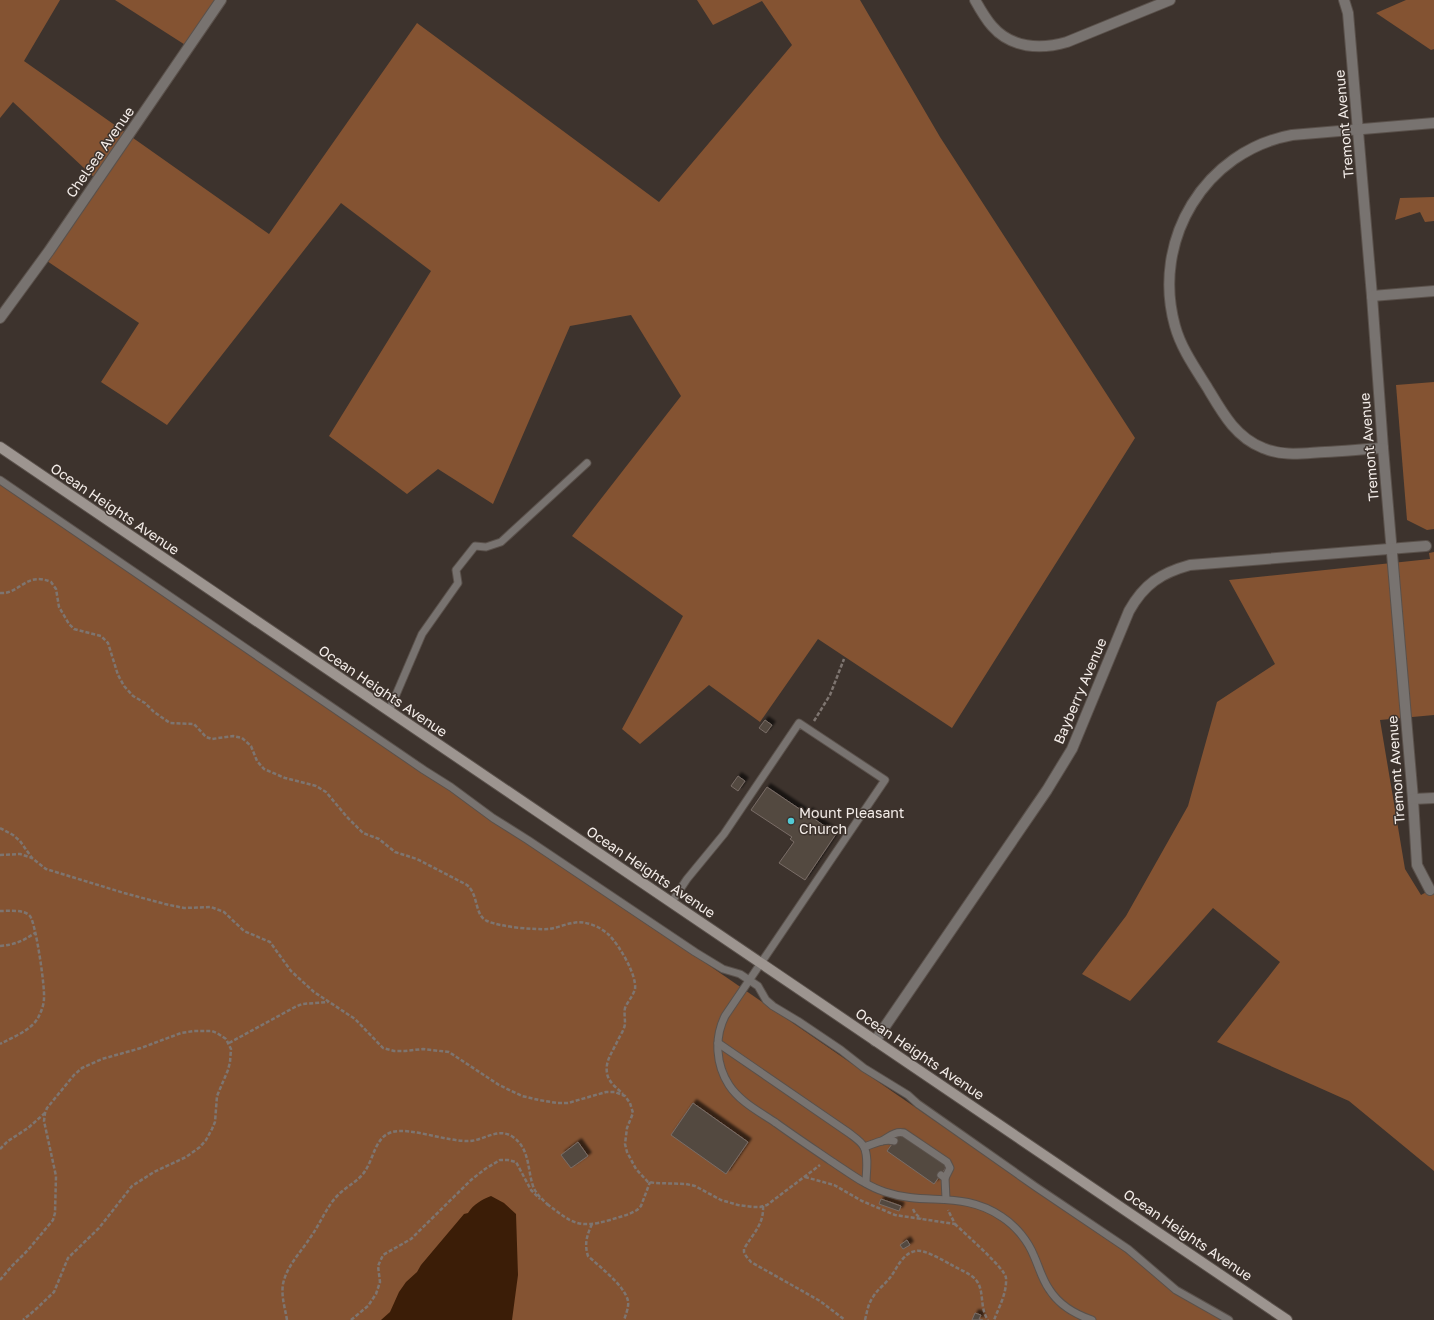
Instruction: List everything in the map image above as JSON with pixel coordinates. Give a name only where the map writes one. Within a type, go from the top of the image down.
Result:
[{"type":"main road","name":"Ocean Heights Avenue","points":[[0,447],[671,903],[1058,1163],[1287,1320]]},
{"type":"street","name":"Chelsea Avenue","points":[[0,318],[49,251],[221,0]]},
{"type":"street","points":[[975,0],[993,27],[1002,35],[1016,43],[1040,47],[1058,45],[1067,42],[1167,1]]},
{"type":"street","name":"Tremont Avenue","points":[[1344,0],[1348,14],[1358,129],[1418,865],[1430,890]]},
{"type":"street","points":[[1383,448],[1284,455],[1264,449],[1246,439],[1229,422],[1192,364],[1178,334],[1170,301],[1170,264],[1173,247],[1179,230],[1194,200],[1220,170],[1253,148],[1283,137],[1314,132],[1434,123]]},
{"type":"street","points":[[1372,296],[1434,291]]},
{"type":"street","name":"Bayberry Avenue","points":[[875,1041],[1047,790],[1067,758],[1129,611],[1135,601],[1148,586],[1169,571],[1190,565],[1426,546]]},
{"type":"street","points":[[1413,799],[1434,798]]},
{"type":"lane","points":[[389,711],[422,634],[458,583],[456,570],[475,546],[486,547],[501,542],[587,463]]},
{"type":"lane","points":[[0,480],[403,754],[493,818],[695,952],[723,969],[740,974],[758,986],[766,1000],[773,1006],[841,1050],[864,1068],[908,1096],[1036,1187],[1128,1249],[1176,1290],[1229,1320]]},
{"type":"lane","points":[[671,903],[724,834],[799,723],[885,780],[725,1016],[718,1043],[718,1054],[724,1076],[735,1093],[745,1102],[866,1183],[884,1192],[898,1196],[966,1201],[1001,1216],[1021,1234],[1029,1246],[1045,1281],[1053,1294],[1070,1310],[1092,1320]]},
{"type":"lane","points":[[718,1043],[860,1141],[864,1147],[866,1156],[866,1183]]},
{"type":"lane","points":[[882,1141],[894,1134],[900,1132],[904,1133],[946,1162],[950,1168],[943,1176],[944,1199]]},
{"type":"lane","points":[[864,1147],[882,1141],[894,1141]]},
{"type":"path","points":[[0,593],[11,592],[24,582],[38,579],[51,582],[56,589],[60,607],[69,624],[74,629],[101,636],[108,643],[118,675],[124,686],[133,696],[145,703],[170,723],[194,724],[206,737],[212,739],[233,736],[242,738],[251,746],[257,761],[264,769],[285,778],[316,786],[326,792],[346,816],[363,833],[379,839],[395,852],[417,859],[471,889],[480,914],[484,920],[503,926],[540,929],[550,929],[574,922],[582,922],[596,927],[609,935],[622,952],[632,972],[635,986],[624,1013],[625,1025],[607,1059],[607,1075],[612,1083],[630,1102],[633,1113],[626,1134],[625,1144],[627,1152],[636,1169],[650,1182],[690,1185],[700,1188],[721,1200],[738,1205],[753,1207],[763,1206],[829,1159]]},
{"type":"path","points":[[812,723],[830,695],[844,659]]},
{"type":"path","points":[[0,828],[13,835],[20,841],[32,858]]},
{"type":"path","points":[[0,855],[20,854],[32,858],[46,868],[124,893],[184,908],[211,907],[224,912],[244,931],[270,942],[291,971],[314,992],[355,1019],[383,1048],[394,1051],[423,1049],[449,1052],[499,1085],[522,1096],[557,1103],[568,1103],[606,1092],[615,1092],[625,1096]]},
{"type":"path","points":[[0,911],[26,913],[32,921],[43,980],[44,997],[43,1007],[32,1026],[0,1044]]},
{"type":"path","points":[[0,946],[22,942],[35,933]]},
{"type":"path","points":[[229,1043],[294,1007],[302,1004],[328,1002]]},
{"type":"path","points":[[0,1280],[53,1220],[55,1214],[56,1176],[44,1121],[45,1113],[47,1108],[74,1075],[82,1068],[102,1059],[141,1048],[181,1033],[212,1031],[222,1035],[229,1043],[231,1049],[230,1062],[228,1070],[218,1091],[215,1122],[206,1140],[194,1152],[149,1175],[132,1186],[99,1228],[68,1258],[54,1292],[23,1320]]},
{"type":"path","points":[[0,1149],[8,1141],[28,1128],[45,1113]]},
{"type":"path","points":[[287,1320],[283,1298],[283,1284],[290,1265],[312,1236],[334,1200],[366,1171],[380,1141],[388,1134],[399,1131],[419,1133],[453,1140],[470,1141],[497,1133],[513,1137],[523,1149],[529,1162],[534,1187],[537,1194],[548,1205]]},
{"type":"path","points":[[351,1320],[368,1306],[376,1294],[380,1282],[378,1266],[383,1256],[411,1239],[471,1180],[494,1163],[504,1160],[516,1162],[535,1195],[572,1221],[580,1224],[592,1224],[625,1215],[637,1210],[641,1206],[650,1182]]},
{"type":"path","points":[[804,1177],[834,1185],[862,1202],[895,1215],[956,1224]]},
{"type":"path","points":[[944,1199],[956,1224],[996,1262],[1006,1276],[1006,1286],[1003,1298],[994,1320]]},
{"type":"path","points":[[763,1206],[763,1212],[758,1229],[744,1248],[746,1256],[762,1268],[820,1302],[845,1320]]},
{"type":"path","points":[[592,1224],[587,1236],[588,1256],[618,1285],[624,1293],[628,1302],[624,1320]]},
{"type":"path","points":[[865,1320],[873,1297],[889,1279],[902,1259],[916,1250],[925,1252],[973,1277],[979,1285],[984,1313],[988,1320]]},
{"type":"shaded area","points":[[0,0],[60,0],[24,61],[269,234],[417,23],[659,202],[792,45],[762,1],[713,25],[697,0],[860,0],[940,137],[1135,438],[952,728],[818,639],[760,722],[709,685],[640,744],[622,729],[683,616],[572,536],[681,396],[631,315],[570,326],[493,504],[438,469],[407,494],[329,436],[431,271],[341,203],[167,425],[101,382],[139,323],[44,259],[98,181],[13,102],[0,118]]},
{"type":"shaded area","points":[[115,0],[220,0],[190,48]]},
{"type":"shaded area","points":[[1406,0],[1434,0],[1434,49],[1431,50],[1376,13]]},
{"type":"shaded area","points":[[1434,197],[1434,221],[1425,222],[1420,212],[1395,220],[1400,198]]},
{"type":"shaded area","points":[[1434,382],[1434,529],[1427,530],[1407,520],[1396,385]]},
{"type":"shaded area","points":[[0,477],[1224,1320],[0,1320]]},
{"type":"shaded area","points":[[1434,552],[1434,715],[1380,720],[1405,869],[1421,895],[1434,888],[1434,1171],[1349,1101],[1217,1042],[1280,962],[1213,908],[1130,1001],[1082,974],[1126,916],[1188,806],[1217,702],[1275,664],[1229,580],[1430,559],[1429,553]]},
{"type":"shaded area","points":[[491,1196],[504,1203],[516,1214],[518,1275],[512,1320],[381,1320],[390,1312],[399,1292],[406,1282],[417,1272],[421,1265],[464,1214],[468,1213],[473,1207],[484,1199]]},
{"type":"building","points":[[765,720],[772,725],[766,733],[759,728]]},
{"type":"building","points":[[738,776],[745,781],[738,791],[731,786]]},
{"type":"building","points":[[767,787],[807,814],[809,811],[814,815],[813,818],[836,834],[805,880],[779,863],[794,842],[790,839],[792,837],[751,810]]},
{"type":"building","points":[[693,1103],[748,1142],[726,1174],[671,1135]]},
{"type":"building","points":[[900,1133],[947,1166],[934,1184],[887,1151]]},
{"type":"building","points":[[578,1142],[588,1156],[571,1168],[561,1155]]},
{"type":"building","points":[[881,1199],[901,1206],[899,1211],[879,1204]]},
{"type":"building","points":[[907,1240],[910,1245],[903,1249],[900,1245]]},
{"type":"building","points":[[975,1313],[981,1315],[979,1319],[983,1320],[972,1320]]},
{"type":"place","name":"Mount Pleasant Church","points":[[791,821]]}]
